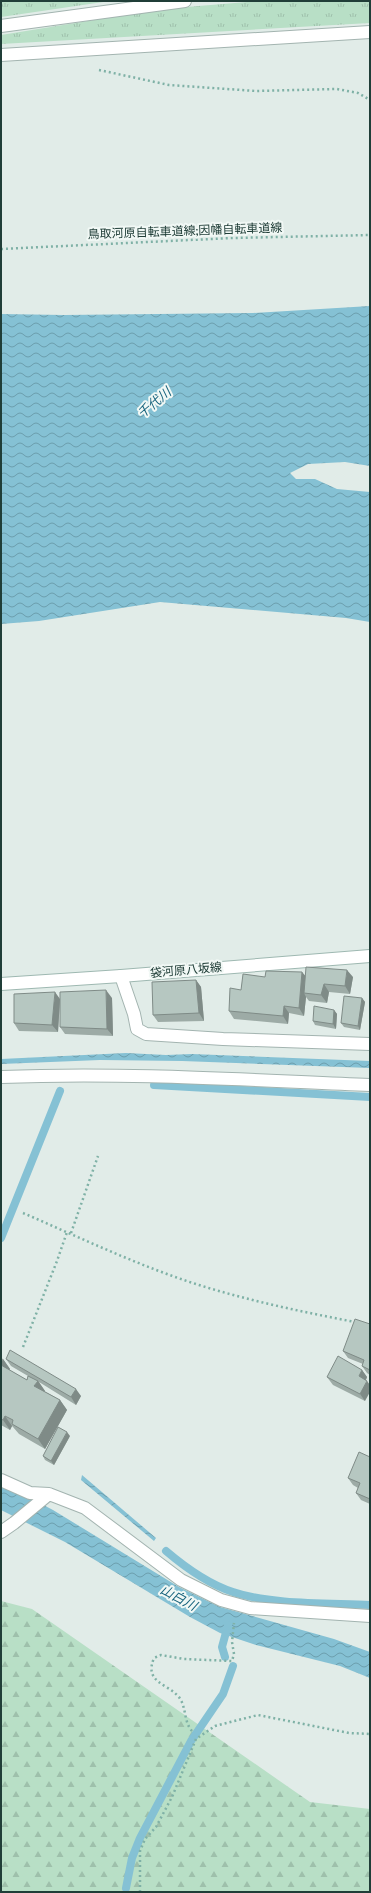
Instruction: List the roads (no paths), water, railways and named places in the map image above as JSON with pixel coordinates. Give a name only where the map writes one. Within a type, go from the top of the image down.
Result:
[{"type":"street","points":[[1,26],[185,1]]},
{"type":"street","points":[[1,55],[370,32]]},
{"type":"street","name":"袋河原八坂線","points":[[1,984],[370,956]]},
{"type":"street","points":[[121,976],[134,1014],[137,1029],[146,1034],[223,1039],[370,1044]]},
{"type":"street","points":[[1,1077],[158,1075],[370,1085]]},
{"type":"street","points":[[1,1480],[30,1493],[85,1508],[181,1580],[221,1600],[250,1608],[370,1616]]},
{"type":"street","points":[[1,1532],[45,1497]]},
{"type":"water","name":"千代川","points":[[370,306],[370,466],[345,462],[308,464],[290,473],[296,479],[315,479],[337,489],[370,492],[370,622],[346,618],[160,602],[39,621],[1,624],[1,314],[64,315],[253,313]]},
{"type":"water","points":[[126,1053],[370,1061],[370,1068],[182,1061],[100,1060],[1,1064],[1,1059]]},
{"type":"water","points":[[82,1475],[156,1538],[154,1541],[81,1480]]},
{"type":"water","name":"山白川","points":[[1,1483],[53,1510],[179,1587],[220,1607],[334,1639],[370,1652],[370,1678],[340,1666],[256,1645],[220,1633],[190,1617],[65,1542],[1,1510]]},
{"type":"waterway","points":[[154,1085],[370,1097]]},
{"type":"waterway","points":[[1,1238],[60,1091]]},
{"type":"waterway","points":[[166,1551],[189,1569],[215,1585],[248,1596],[300,1603],[370,1605]]},
{"type":"waterway","points":[[225,1657],[222,1647],[228,1625]]},
{"type":"waterway","points":[[126,1888],[132,1858],[140,1838],[191,1741],[223,1694],[233,1666]]}]
